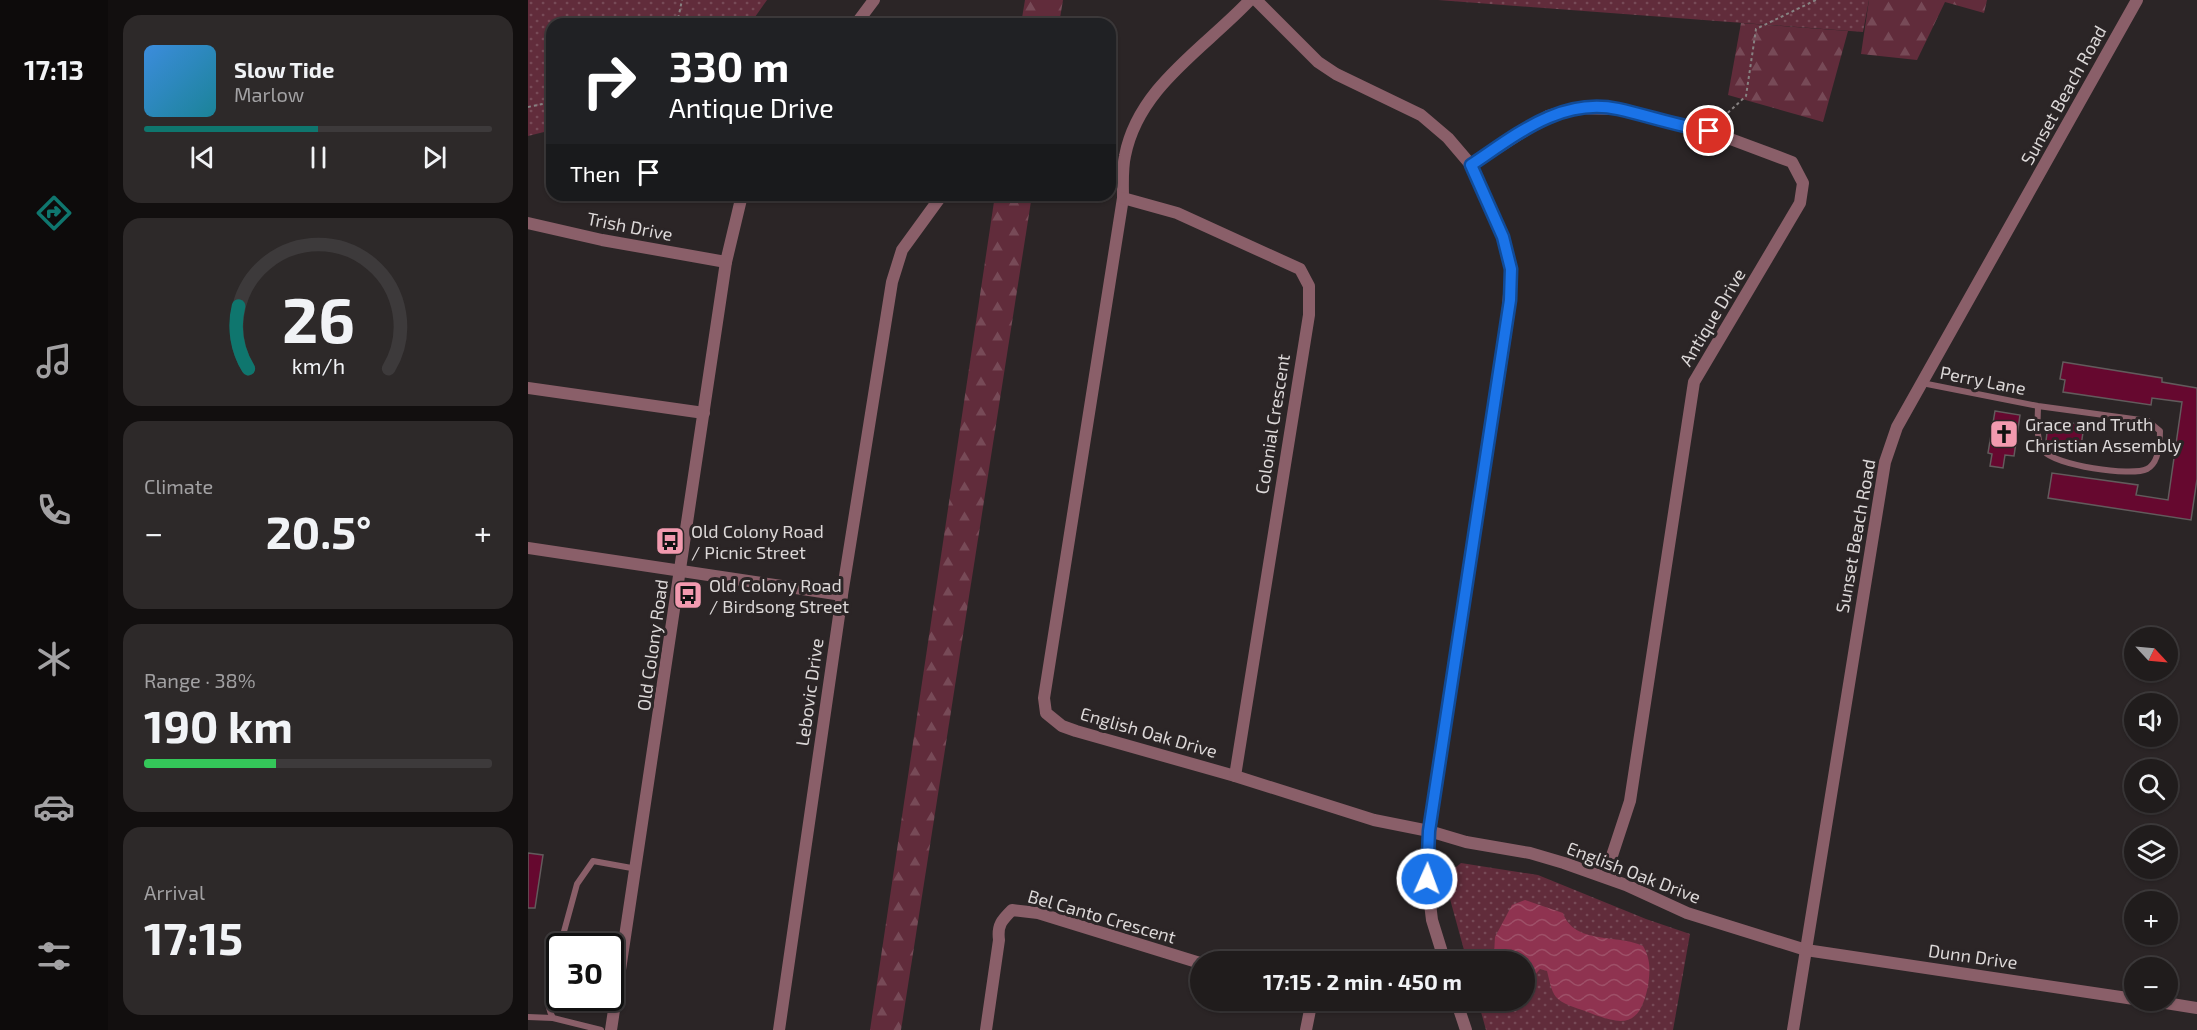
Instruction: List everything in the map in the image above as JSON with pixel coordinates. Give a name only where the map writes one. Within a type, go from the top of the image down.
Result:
[{"type":"street","points":[[860,18],[874,0]]},
{"type":"street","name":"English Oak Drive","points":[[1250,0],[1157,88],[1136,119],[1124,157],[1123,198],[1046,684],[1046,713],[1069,729],[1235,776],[1374,820],[1429,831],[1466,842],[1530,853],[1605,877],[1687,914],[1806,950]]},
{"type":"street","points":[[1256,0],[1318,62],[1336,74],[1421,115],[1448,138],[1471,165],[1503,237],[1511,269],[1510,300],[1429,831],[1427,879],[1431,920],[1441,951]]},
{"type":"street","name":"Sunset Beach Road","points":[[1793,1030],[1881,474],[1897,427],[2137,0]]},
{"type":"street","name":"Antique Drive","points":[[1471,165],[1548,116],[1576,108],[1615,109],[1709,131],[1792,162],[1800,174],[1803,192],[1800,203],[1694,382],[1630,801],[1605,877]]},
{"type":"street","name":"Colonial Crescent","points":[[1123,198],[1177,213],[1300,269],[1309,286],[1309,315],[1235,776]]},
{"type":"street","name":"Old Colony Road","points":[[611,1030],[637,869],[726,261],[741,201]]},
{"type":"street","name":"Lebovic Drive","points":[[778,1030],[842,595],[892,282],[902,250],[938,201]]},
{"type":"street","name":"Trish Drive","points":[[528,223],[602,240],[726,261]]},
{"type":"street","points":[[528,388],[704,412]]},
{"type":"street","points":[[528,548],[681,569],[842,595]]},
{"type":"street","name":"Bel Canto Crescent","points":[[986,1030],[999,940],[997,929],[1003,917],[1012,910],[1038,913],[1190,960]]},
{"type":"street","name":"Dunn Drive","points":[[1806,950],[2124,998]]},
{"type":"street","points":[[2178,1005],[2197,1008]]},
{"type":"street","points":[[1306,1030],[1310,1011]]},
{"type":"street","points":[[1460,1011],[1466,1030]]},
{"type":"lane","name":"Perry Lane","points":[[1922,383],[2038,406],[2148,422],[2160,431],[2160,446],[2155,460],[2148,469],[2134,472],[2052,459],[2042,449],[2038,433],[2038,406]]},
{"type":"lane","points":[[564,933],[578,884],[593,861],[637,869]]},
{"type":"lane","points":[[549,1011],[553,1018]]},
{"type":"lane","points":[[528,1017],[553,1018],[601,1030]]},
{"type":"path","points":[[678,18],[682,0]]},
{"type":"path","points":[[1709,131],[1746,96],[1756,29],[1816,0]]},
{"type":"path","points":[[528,107],[546,103]]},
{"type":"green space","points":[[528,0],[767,0],[754,18],[546,18],[546,132],[528,136]]},
{"type":"green space","points":[[1025,0],[1063,0],[1060,18],[1022,18]]},
{"type":"green space","points":[[1438,0],[1869,0],[1863,32]]},
{"type":"green space","points":[[1869,0],[1987,0],[1984,13],[1945,2],[1917,60],[1861,54]]},
{"type":"green space","points":[[1741,23],[1848,31],[1823,122],[1728,95]]},
{"type":"green space","points":[[994,201],[1031,201],[901,1030],[870,1030]]},
{"type":"green space","points":[[1461,863],[1538,875],[1646,919],[1690,934],[1673,1030],[1486,1030],[1481,1011],[1535,1011],[1535,951],[1464,951],[1450,899],[1450,872]]},
{"type":"water","points":[[1525,900],[1563,913],[1577,930],[1587,934],[1633,942],[1643,946],[1649,966],[1648,986],[1644,1000],[1634,1017],[1618,1021],[1569,1006],[1554,994],[1547,971],[1540,969],[1535,975],[1535,951],[1494,951],[1495,937],[1512,905]]},
{"type":"building","points":[[2063,362],[2162,378],[2162,382],[2197,388],[2197,479],[2191,520],[2048,498],[2052,473],[2138,485],[2136,495],[2168,500],[2182,402],[2152,398],[2151,405],[2063,392],[2065,380],[2060,379]]},
{"type":"building","name":"Grace and Truth Christian Assembly","points":[[1995,411],[2020,415],[2014,456],[2005,455],[2003,468],[1990,466],[1992,454],[1988,453]]},
{"type":"building","points":[[2053,421],[2080,424],[2079,431],[2083,432],[2081,446],[2075,445],[2074,450],[2050,447],[2050,442],[2046,441],[2048,425],[2053,426]]},
{"type":"building","points":[[528,853],[543,855],[535,908],[528,908]]},
{"type":"place","name":"Grace and Truth Christian Assembly","points":[[2004,434]]},
{"type":"place","name":"Old Colony Road / Picnic Street","points":[[670,541]]},
{"type":"place","name":"Old Colony Road / Birdsong Street","points":[[688,595]]},
{"type":"route","points":[[1427,879],[1429,831],[1510,300],[1511,269],[1503,237],[1471,165],[1520,131],[1548,116],[1576,108],[1615,109],[1709,131]]}]
